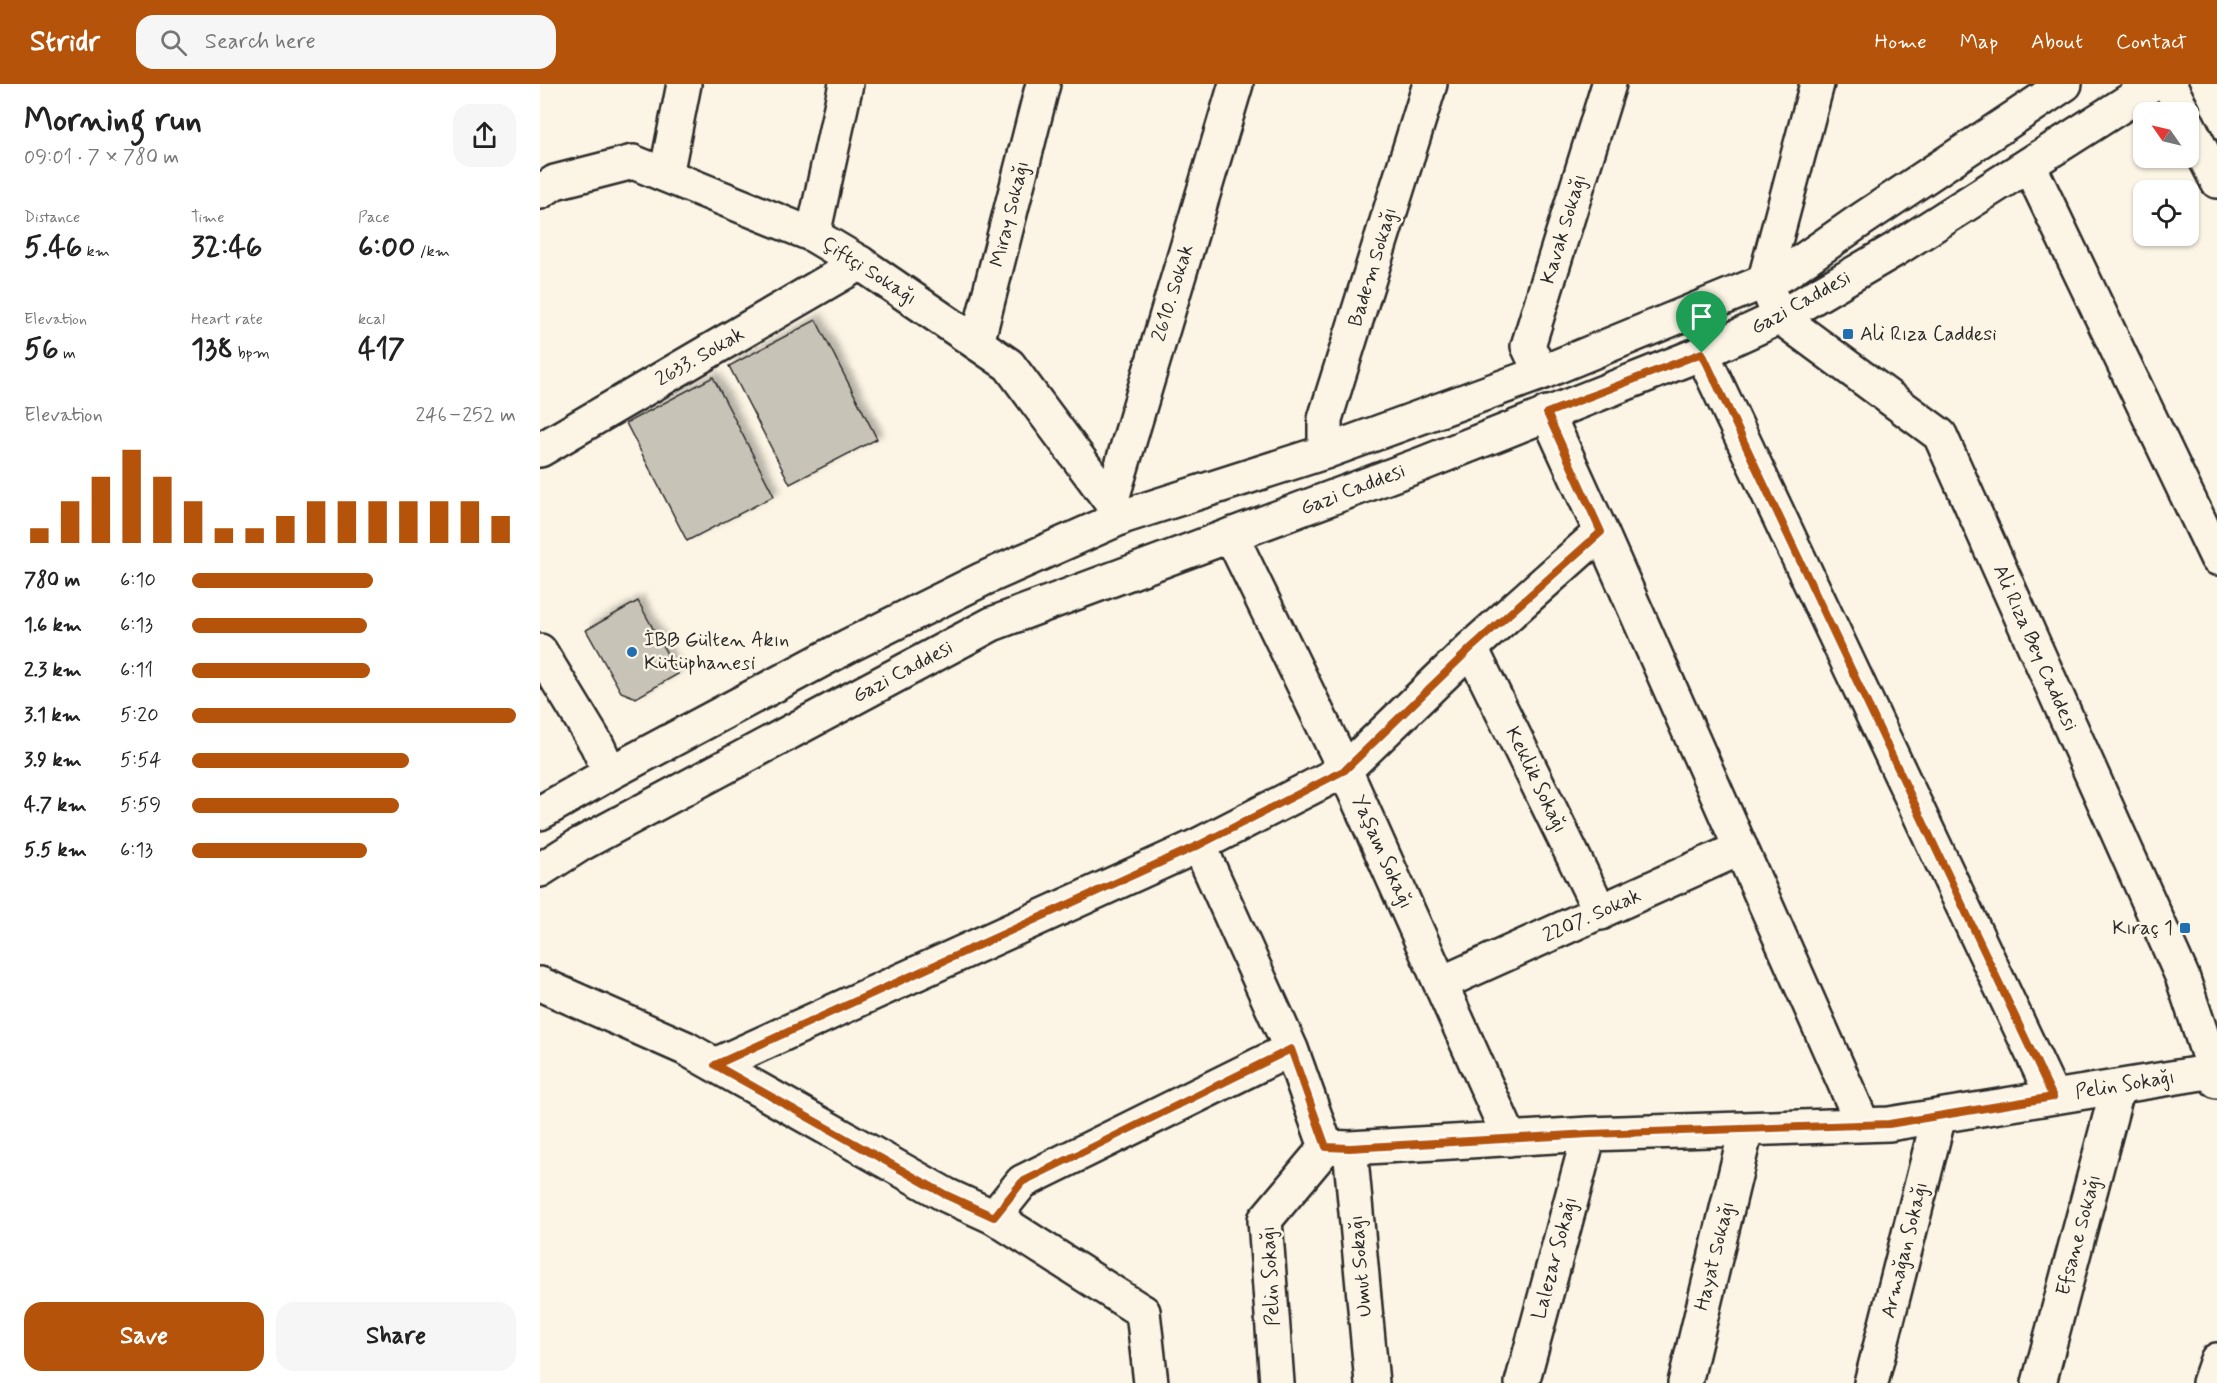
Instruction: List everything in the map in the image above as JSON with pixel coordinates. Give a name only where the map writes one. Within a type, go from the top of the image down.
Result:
[{"type":"street","points":[[666,175],[684,84]]},
{"type":"street","points":[[813,235],[846,84]]},
{"type":"street","name":"Miray Sokağı","points":[[977,343],[1043,84]]},
{"type":"street","name":"2610. Sokak","points":[[1118,509],[1236,84]]},
{"type":"street","name":"Badem Sokağı","points":[[1325,452],[1325,419],[1430,84]]},
{"type":"street","name":"Kavak Sokağı","points":[[1540,372],[1528,346],[1609,84]]},
{"type":"street","points":[[1764,283],[1817,84]]},
{"type":"street","name":"Gazi Caddesi","points":[[540,813],[610,772],[848,646],[1118,509],[1325,452],[1540,372],[1785,273],[2065,84]]},
{"type":"street","name":"Gazi Caddesi","points":[[540,870],[591,838],[992,624],[1422,464],[1702,353],[1780,317],[1896,249],[2132,99],[2151,84]]},
{"type":"street","points":[[2169,84],[2178,102]]},
{"type":"street","points":[[2199,146],[2217,181]]},
{"type":"street","name":"Çiftçi Sokağı","points":[[540,192],[555,182],[633,162],[813,235],[861,263],[1009,365],[1118,509]]},
{"type":"street","points":[[2029,165],[2217,558]]},
{"type":"street","name":"2633. Sokak","points":[[540,450],[861,263]]},
{"type":"street","name":"Ali Rıza Bey Caddesi","points":[[1764,283],[1780,317],[1940,435],[2182,976],[2213,1060]]},
{"type":"street","points":[[1702,353],[2053,1097]]},
{"type":"street","points":[[1547,413],[1863,1125]]},
{"type":"street","points":[[715,1065],[1199,845],[1345,770],[1471,648],[1601,532]]},
{"type":"street","name":"Yaşam Sokağı","points":[[1231,535],[1345,770],[1510,1139]]},
{"type":"street","name":"Keklik Sokağı","points":[[1471,648],[1601,913]]},
{"type":"street","points":[[540,651],[597,745],[610,772]]},
{"type":"street","name":"Umut Sokağı","points":[[1199,845],[1338,1148],[1372,1383]]},
{"type":"street","name":"2207. Sokak","points":[[1442,983],[1741,848]]},
{"type":"street","points":[[540,984],[685,1048],[946,1195],[994,1217],[1143,1312],[1150,1383]]},
{"type":"street","points":[[994,1217],[1022,1182],[1291,1049]]},
{"type":"street","name":"Pelin Sokağı","points":[[1277,1383],[1265,1220],[1338,1148],[1589,1134],[1889,1124],[2118,1087],[2213,1060]]},
{"type":"street","name":"Efsane Sokağı","points":[[2039,1383],[2118,1087]]},
{"type":"street","name":"Armağan Sokağı","points":[[1871,1383],[1939,1116]]},
{"type":"street","name":"Hayat Sokağı","points":[[1685,1383],[1746,1130]]},
{"type":"street","name":"Lalezar Sokağı","points":[[1522,1383],[1589,1134]]},
{"type":"street","points":[[2209,1383],[2217,1360]]},
{"type":"building","points":[[816,320],[877,439],[790,484],[729,366]]},
{"type":"building","points":[[713,377],[774,496],[687,541],[626,423]]},
{"type":"building","name":"İBB Gülten Akın Kütüphanesi","points":[[638,601],[678,674],[636,698],[621,692],[586,630]]},
{"type":"place","name":"Ali Rıza Caddesi","points":[[1848,334]]},
{"type":"place","name":"İBB Gülten Akın Kütüphanesi","points":[[632,652]]},
{"type":"place","name":"Kıraç 1","points":[[2185,928]]},
{"type":"route","points":[[1702,353],[2053,1097],[1889,1124],[1589,1134],[1350,1148],[1326,1147],[1291,1049],[1022,1182],[994,1217],[946,1195],[715,1065],[1199,845],[1345,770],[1471,648],[1601,532],[1547,413],[1702,353]]}]
